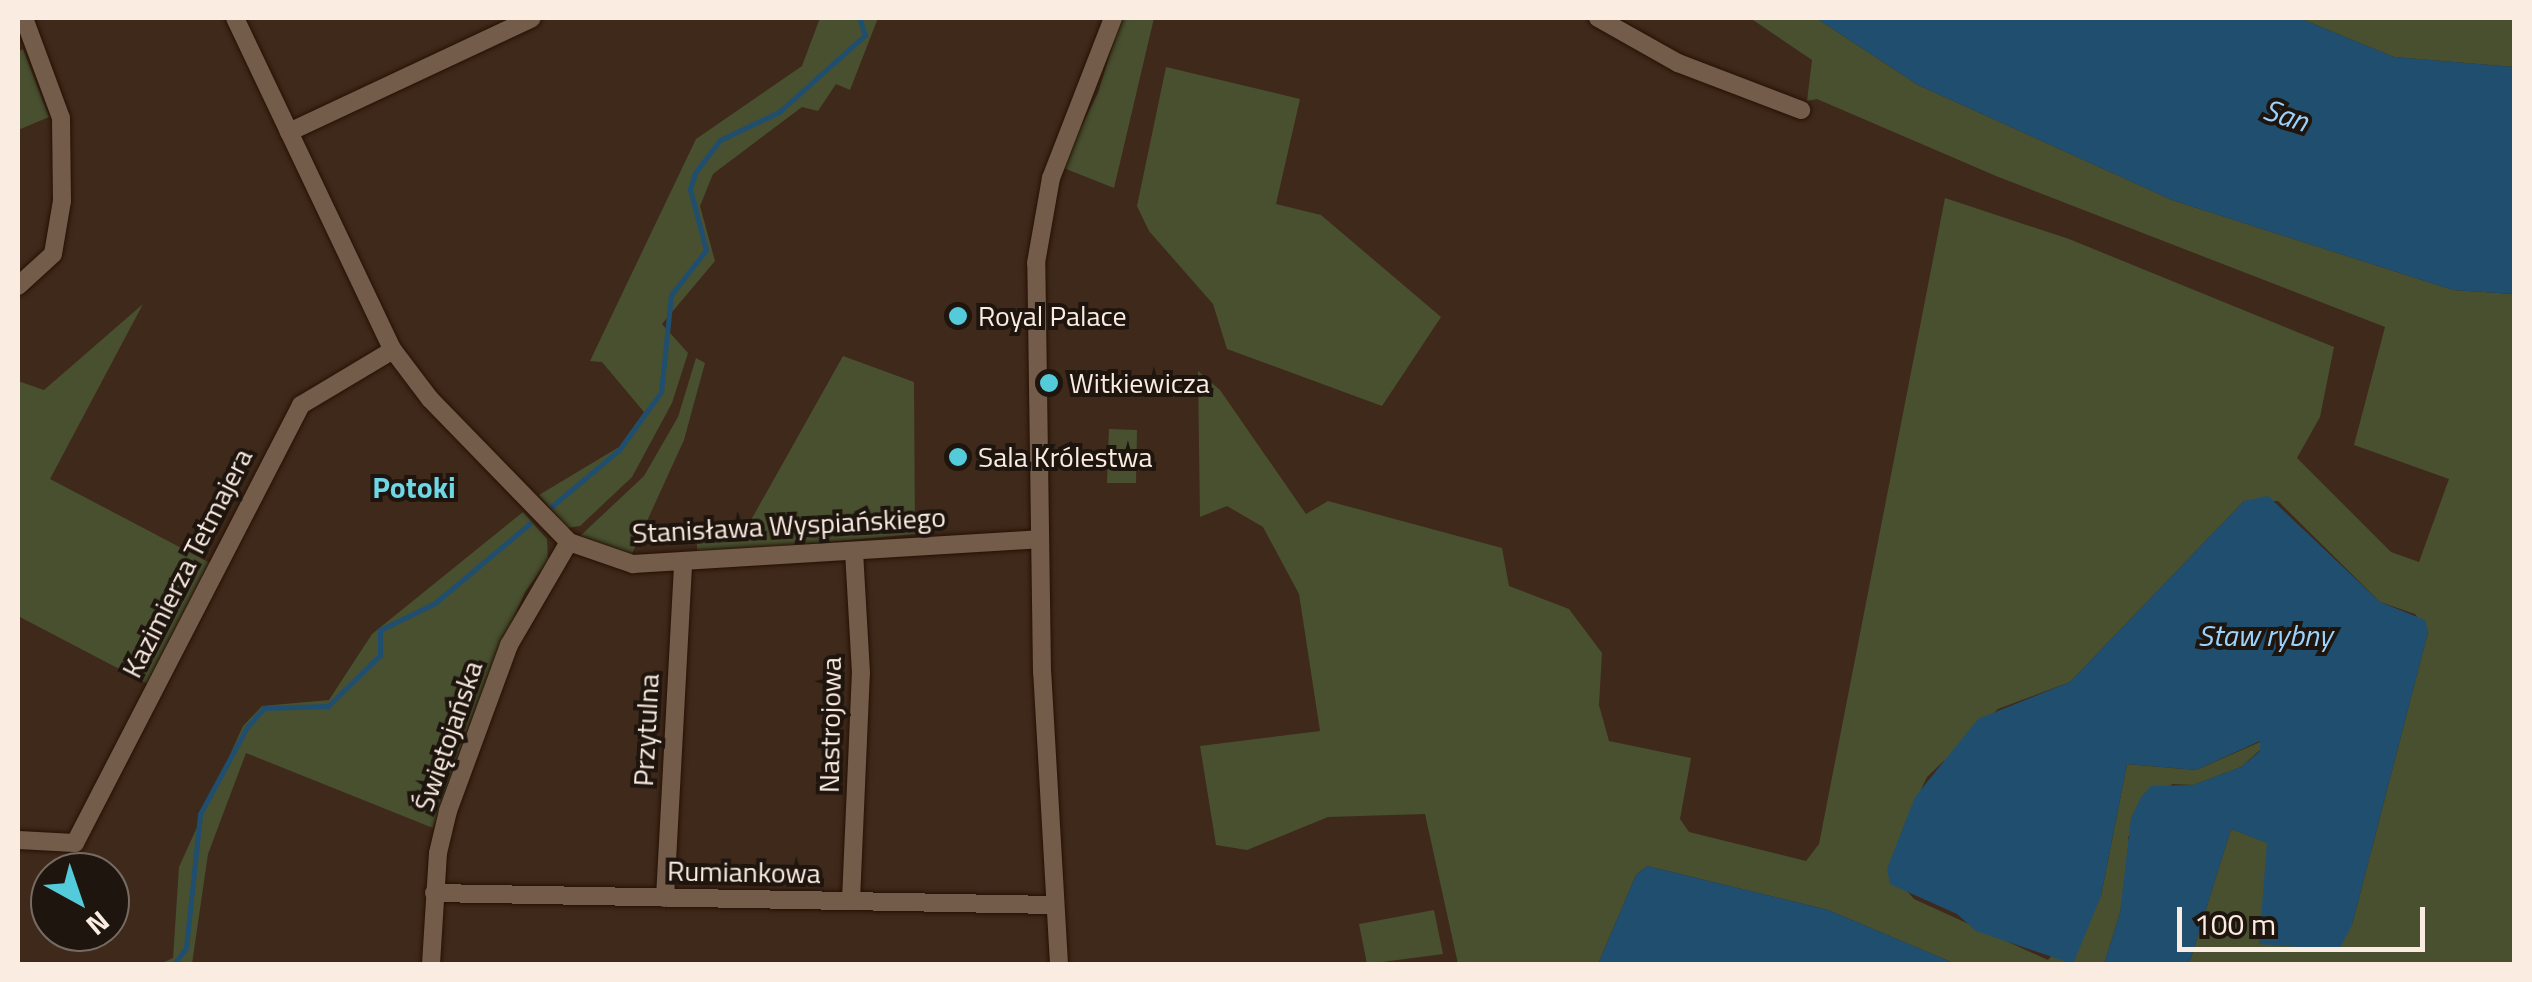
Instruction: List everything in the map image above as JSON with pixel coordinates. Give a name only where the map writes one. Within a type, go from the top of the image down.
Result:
[{"type":"street","points":[[18,286],[53,254],[62,201],[61,118],[24,18]]},
{"type":"street","name":"Stanisława Wyspiańskiego","points":[[235,18],[393,350],[456,427],[569,542],[633,564],[683,564],[1039,539]]},
{"type":"street","points":[[289,132],[532,18]]},
{"type":"street","points":[[1059,964],[1053,905],[1039,539],[1038,226],[1114,18]]},
{"type":"street","points":[[1598,18],[1678,63],[1802,110]]},
{"type":"street","name":"Kazimierza Tetmajera","points":[[18,840],[74,843],[295,415],[316,392],[393,350]]},
{"type":"street","name":"Świętojańska","points":[[431,964],[434,892],[448,811],[479,722],[532,600],[569,542]]},
{"type":"street","name":"Nastrojowa","points":[[851,900],[861,673],[854,551]]},
{"type":"street","name":"Przytulna","points":[[664,898],[683,564]]},
{"type":"street","name":"Rumiankowa","points":[[434,892],[1053,905]]},
{"type":"green space","points":[[820,18],[878,18],[850,90],[836,84],[818,111],[802,107],[713,174],[700,206],[715,261],[662,324],[688,353],[672,403],[632,477],[580,526],[567,528],[539,495],[619,447],[644,412],[602,362],[590,361],[696,139],[802,66]]},
{"type":"green space","points":[[1121,18],[1154,18],[1114,188],[1061,167],[1098,93]]},
{"type":"green space","points":[[1750,18],[1816,18],[1918,85],[2172,200],[2453,290],[2514,294],[2514,964],[2189,964],[2231,829],[2268,843],[2352,925],[2428,632],[2415,614],[2380,602],[2278,501],[2244,501],[2070,682],[1998,709],[1927,777],[1905,823],[1888,869],[1914,899],[2048,960],[2101,896],[2127,764],[2196,770],[2260,742],[2260,750],[2241,767],[2193,785],[2172,784],[2128,837],[2131,849],[2120,913],[2104,964],[1956,964],[1828,910],[1647,866],[1636,875],[1598,964],[1458,964],[1425,814],[1328,817],[1247,850],[1216,845],[1200,746],[1320,731],[1299,594],[1263,527],[1227,506],[1200,517],[1198,371],[1220,390],[1306,514],[1328,501],[1502,548],[1509,586],[1569,609],[1602,653],[1599,705],[1609,741],[1691,758],[1680,819],[1689,832],[1806,861],[1819,844],[1945,198],[2069,239],[2334,347],[2320,417],[2297,458],[2391,552],[2419,562],[2449,479],[2354,445],[2385,327],[1996,176],[1817,99],[1807,101],[1812,60]]},
{"type":"green space","points":[[2299,18],[2514,18],[2514,67],[2394,57]]},
{"type":"green space","points":[[23,49],[49,117],[18,130],[18,52]]},
{"type":"green space","points":[[1166,67],[1300,99],[1276,204],[1321,215],[1441,317],[1382,406],[1227,349],[1213,304],[1149,231],[1137,206]]},
{"type":"green space","points":[[143,304],[50,479],[210,563],[148,684],[18,616],[18,381],[44,390]]},
{"type":"green space","points":[[843,356],[914,382],[915,534],[697,554],[697,526],[751,520]]},
{"type":"green space","points":[[696,358],[705,363],[684,440],[631,556],[578,538],[644,476],[678,417]]},
{"type":"green space","points":[[1109,429],[1137,430],[1136,483],[1107,483]]},
{"type":"green space","points":[[523,512],[547,539],[548,560],[525,592],[487,679],[433,828],[246,753],[208,854],[192,964],[160,964],[173,958],[179,867],[243,726],[262,706],[329,700],[372,634]]},
{"type":"green space","points":[[1434,910],[1443,954],[1367,964],[1359,924]]},
{"type":"water","name":"San","points":[[1816,18],[2299,18],[2394,57],[2514,67],[2514,294],[2453,290],[2172,200],[1918,85]]},
{"type":"water","name":"Staw rybny","points":[[2268,496],[2380,602],[2425,620],[2428,632],[2352,925],[2339,950],[2259,944],[2267,843],[2231,829],[2189,964],[2104,964],[2120,913],[2131,818],[2141,797],[2151,786],[2193,785],[2241,767],[2260,751],[2260,741],[2196,770],[2127,764],[2101,896],[2073,964],[1976,931],[1957,914],[1890,884],[1887,869],[1915,797],[1978,719],[2070,682],[2244,501]]},
{"type":"water","points":[[1647,866],[1828,910],[1956,964],[1598,964],[1636,875]]},
{"type":"waterway","points":[[552,506],[619,450],[661,392],[671,295],[706,250],[690,189],[695,173],[720,140],[779,112],[865,35],[859,18]]},
{"type":"waterway","points":[[174,964],[186,948],[200,814],[247,727],[264,708],[328,706],[380,655],[380,630],[435,603],[529,524]]},
{"type":"place","name":"Royal Palace","points":[[958,316]]},
{"type":"place","name":"Witkiewicza","points":[[1049,383]]},
{"type":"place","name":"Sala Królestwa","points":[[958,457]]},
{"type":"district","name":"Potoki","points":[[414,487]]}]
